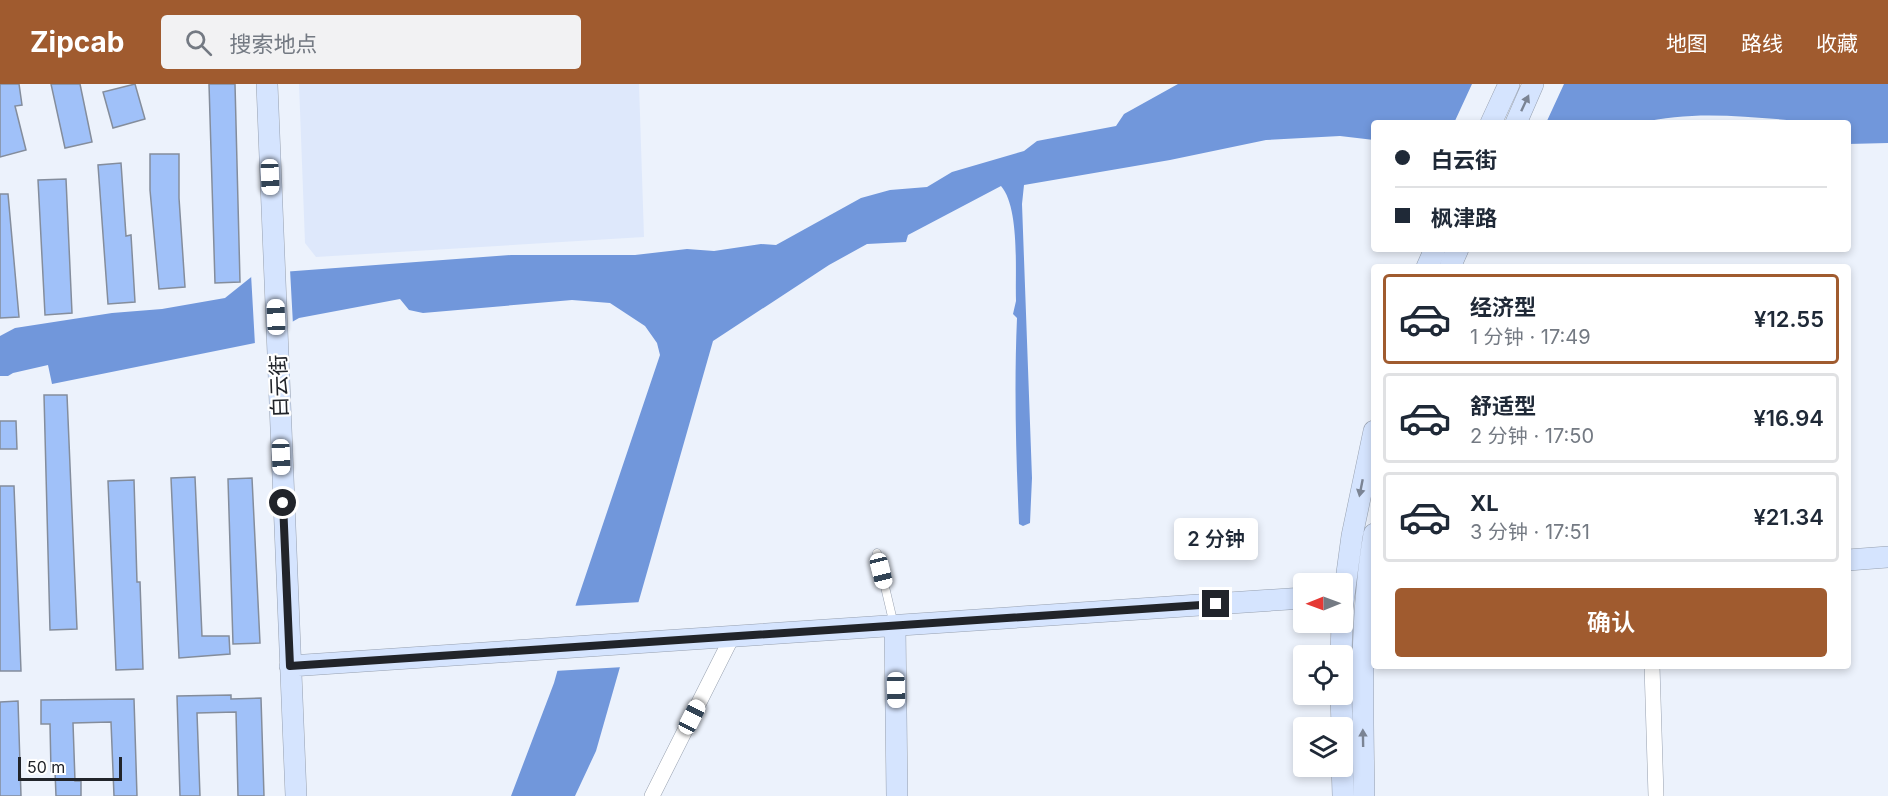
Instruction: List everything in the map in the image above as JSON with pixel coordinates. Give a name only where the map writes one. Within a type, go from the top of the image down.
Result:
[{"type":"street","name":"白云街","points":[[267,84],[296,796]]},
{"type":"street","points":[[1492,120],[1509,84]]},
{"type":"street","points":[[1517,120],[1533,84]]},
{"type":"street","points":[[1347,573],[1356,513],[1371,445]]},
{"type":"street","points":[[1851,560],[1888,557]]},
{"type":"street","points":[[1364,796],[1362,650],[1371,579]]},
{"type":"street","points":[[1353,598],[1370,594]]},
{"type":"street","points":[[290,666],[1293,599]]},
{"type":"street","points":[[895,626],[897,796]]},
{"type":"street","points":[[652,796],[732,637]]},
{"type":"street","points":[[1652,669],[1656,796]]},
{"type":"street","points":[[1342,777],[1343,796]]},
{"type":"lane","points":[[877,553],[895,626]]},
{"type":"shaded area","points":[[299,84],[639,84],[644,237],[316,257],[305,243]]},
{"type":"water","points":[[1178,84],[1888,84],[1888,143],[1851,144],[1851,120],[1692,116],[1656,120],[1371,120],[1371,140],[1340,136],[1266,140],[1170,160],[1024,185],[1022,204],[1032,478],[1030,523],[1023,526],[1019,524],[1016,447],[1017,318],[1013,314],[1016,301],[1015,241],[1014,224],[1007,196],[1001,186],[908,235],[906,242],[867,244],[829,265],[713,341],[596,751],[575,796],[511,796],[554,683],[576,604],[660,355],[657,343],[645,326],[610,303],[572,300],[423,313],[409,310],[400,299],[299,318],[255,343],[52,384],[48,365],[0,376],[0,336],[15,328],[112,313],[162,309],[225,298],[255,274],[511,255],[635,255],[687,249],[714,251],[761,244],[776,245],[861,198],[890,190],[927,187],[952,172],[1024,151],[1037,141],[1116,126],[1124,114]]},
{"type":"pier","points":[[1472,84],[1564,84],[1547,120],[1455,120]]},
{"type":"pier","points":[[290,269],[293,325],[255,345],[251,274]]},
{"type":"pier","points":[[642,602],[624,667],[554,671],[572,606]]},
{"type":"building","points":[[0,84],[19,84],[22,105],[15,106],[26,150],[0,157]]},
{"type":"building","points":[[51,84],[80,84],[92,142],[65,148]]},
{"type":"building","points":[[135,84],[145,119],[113,128],[103,92]]},
{"type":"building","points":[[209,84],[235,84],[240,282],[215,283]]},
{"type":"building","points":[[150,154],[179,154],[179,198],[185,287],[159,289],[150,190]]},
{"type":"building","points":[[121,163],[126,236],[131,235],[135,302],[108,304],[98,165]]},
{"type":"building","points":[[66,179],[72,313],[45,315],[38,180]]},
{"type":"building","points":[[0,194],[8,194],[19,317],[0,318]]},
{"type":"building","points":[[44,395],[67,395],[77,629],[50,630]]},
{"type":"building","points":[[0,421],[16,421],[17,449],[0,449]]},
{"type":"building","points":[[195,477],[202,636],[229,636],[230,654],[179,658],[171,478]]},
{"type":"building","points":[[252,478],[260,643],[233,644],[228,479]]},
{"type":"building","points":[[134,480],[137,582],[140,582],[143,669],[116,670],[108,481]]},
{"type":"building","points":[[0,486],[14,486],[21,671],[0,671]]},
{"type":"building","points":[[231,695],[231,699],[261,698],[264,796],[238,796],[236,712],[197,713],[200,796],[180,796],[177,696]]},
{"type":"building","points":[[134,699],[137,796],[114,796],[111,722],[73,723],[75,781],[81,781],[81,796],[56,796],[55,771],[51,771],[50,724],[41,724],[41,700]]},
{"type":"building","points":[[18,701],[21,796],[0,796],[0,702]]},
{"type":"route","points":[[283,503],[290,666],[1216,604]]}]
